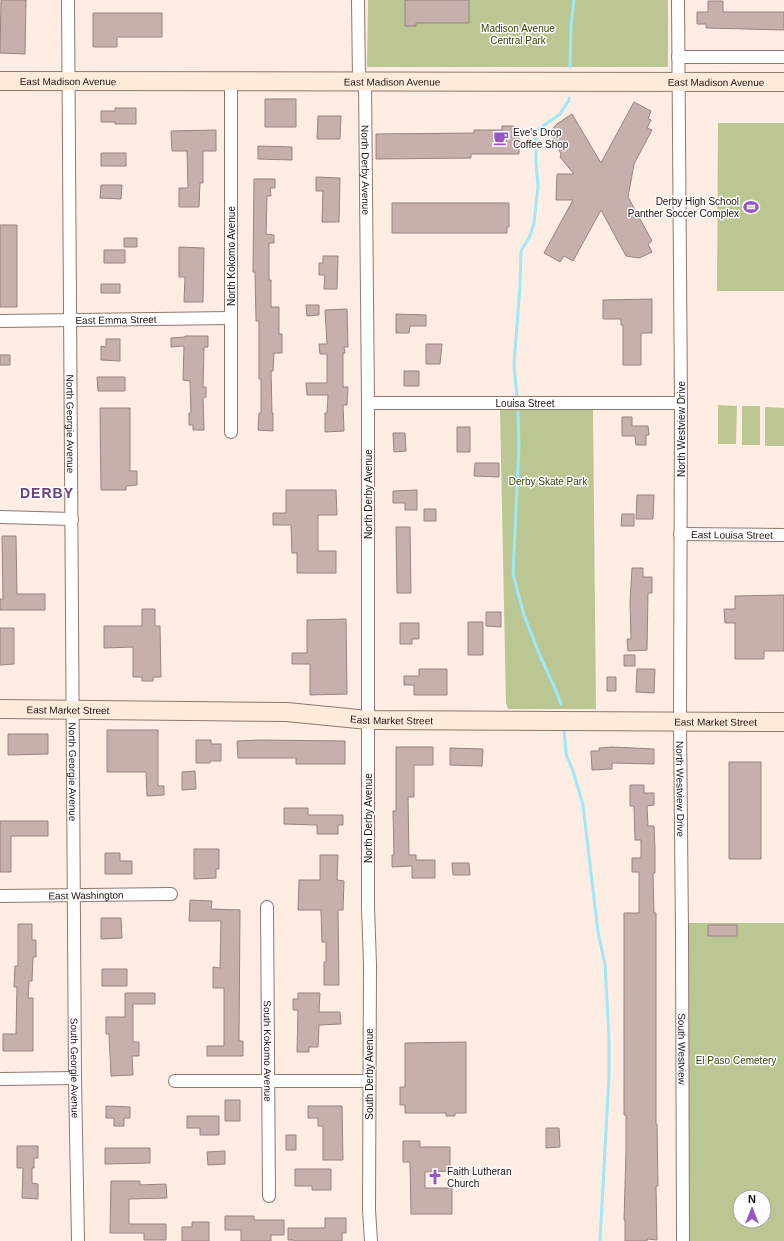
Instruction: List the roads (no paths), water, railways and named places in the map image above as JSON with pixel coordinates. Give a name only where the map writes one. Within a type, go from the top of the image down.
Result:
[{"type":"street","name":"North Georgie Avenue","points":[[68,0],[74,710],[74,896]]},
{"type":"street","name":"North Derby Avenue","points":[[358,0],[362,81],[368,403],[368,907]]},
{"type":"street","name":"North Westview Drive","points":[[678,0],[681,403],[681,857]]},
{"type":"street","points":[[678,57],[784,57]]},
{"type":"street","name":"East Madison Avenue","points":[[0,81],[784,82]]},
{"type":"street","name":"North Kokomo Avenue","points":[[231,81],[231,432]]},
{"type":"street","name":"East Emma Street","points":[[0,321],[231,318]]},
{"type":"street","name":"Louisa Street","points":[[368,403],[681,403]]},
{"type":"street","points":[[0,518],[72,519]]},
{"type":"street","name":"East Louisa Street","points":[[680,534],[784,535]]},
{"type":"street","name":"East Market Street","points":[[0,709],[287,712],[368,720],[784,722]]},
{"type":"street","name":"South Westview","points":[[681,857],[683,1241]]},
{"type":"street","name":"East Washington","points":[[0,896],[171,894]]},
{"type":"street","name":"South Georgie Avenue","points":[[74,896],[78,1241]]},
{"type":"street","name":"South Kokomo Avenue","points":[[267,906],[269,1196]]},
{"type":"street","name":"South Derby Avenue","points":[[368,907],[370,965],[369,1081],[371,1241]]},
{"type":"street","points":[[0,1079],[75,1078]]},
{"type":"street","points":[[176,1081],[369,1081]]},
{"type":"waterway","points":[[570,67],[571,26],[574,0]]},
{"type":"waterway","points":[[517,398],[514,365],[521,251],[530,236],[534,223],[538,187],[536,131],[560,114],[569,98]]},
{"type":"waterway","points":[[518,412],[519,446],[513,574],[524,615],[561,704]]},
{"type":"waterway","points":[[564,729],[566,754],[573,771],[583,805],[598,932],[605,964],[609,1038],[609,1076],[600,1241]]},
{"type":"place","name":"Eve's Drop Coffee Shop","points":[[501,138]]},
{"type":"place","name":"Derby High School Panther Soccer Complex","points":[[751,207]]},
{"type":"place","name":"Faith Lutheran Church","points":[[435,1177]]},
{"type":"district","name":"DERBY","points":[[47,493]]},
{"type":"park label","name":"Madison Avenue Central Park","points":[[518,34]]},
{"type":"park label","name":"Derby Skate Park","points":[[548,481]]},
{"type":"park label","name":"El Paso Cemetery","points":[[736,1060]]}]
